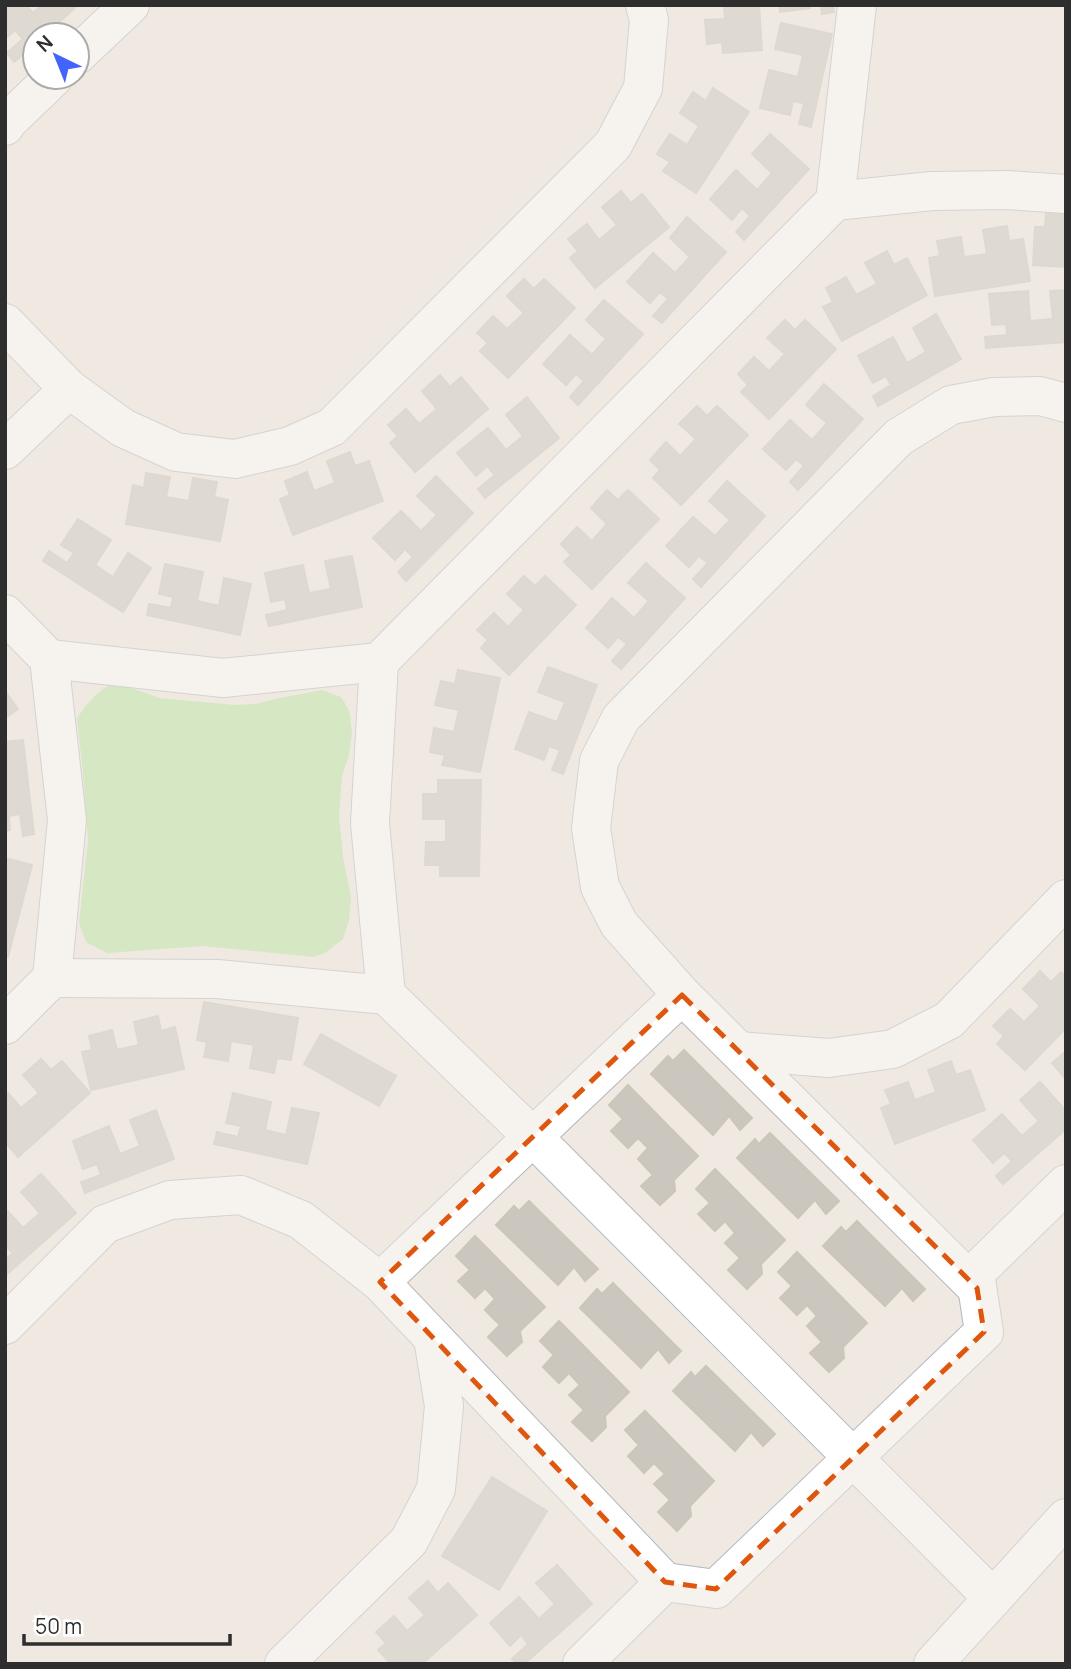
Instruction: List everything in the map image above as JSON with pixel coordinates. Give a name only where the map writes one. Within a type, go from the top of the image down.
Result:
[{"type":"street","points":[[91,42],[130,5]]},
{"type":"street","points":[[5,323],[69,389],[123,428],[176,452],[235,459],[290,446],[332,427],[613,145],[643,88],[649,20],[645,5]]},
{"type":"street","points":[[5,614],[50,659],[223,678],[379,662],[835,201],[857,5]]},
{"type":"street","points":[[5,126],[39,91]]},
{"type":"street","points":[[835,201],[932,191],[1007,190],[1066,194]]},
{"type":"street","points":[[5,450],[69,389]]},
{"type":"street","points":[[977,1288],[682,995],[619,924],[600,887],[591,828],[599,761],[621,719],[899,436],[951,405],[994,397],[1040,396],[1066,403]]},
{"type":"street","points":[[5,1025],[52,978],[66,820],[50,659]]},
{"type":"street","points":[[379,662],[370,823],[386,995]]},
{"type":"street","points":[[739,1051],[829,1058],[893,1049],[948,1020],[1066,898]]},
{"type":"street","points":[[52,978],[217,979],[386,995],[533,1137],[993,1598]]},
{"type":"street","points":[[380,1282],[682,995]]},
{"type":"street","points":[[5,1325],[105,1224],[170,1199],[241,1195],[301,1220],[380,1282],[665,1582],[716,1589],[984,1332],[975,1273],[1066,1184]]},
{"type":"street","points":[[284,1664],[409,1541],[436,1489],[444,1406],[433,1338]]},
{"type":"street","points":[[933,1664],[1066,1518]]},
{"type":"street","points":[[582,1664],[665,1582]]},
{"type":"highlighted area","points":[[682,995],[977,1288],[984,1332],[716,1589],[665,1582],[380,1282]]},
{"type":"green space","points":[[110,685],[127,686],[159,698],[235,705],[256,704],[322,690],[341,697],[349,710],[352,733],[342,776],[339,815],[343,857],[351,897],[349,920],[343,939],[325,953],[314,957],[203,946],[107,953],[86,942],[79,923],[88,840],[77,718],[96,695]]},
{"type":"building","points":[[5,5],[26,5],[33,13],[42,5],[78,5],[60,21],[21,21],[21,37],[15,30],[5,39]]},
{"type":"building","points":[[724,5],[759,5],[762,50],[723,53],[722,42],[707,44],[705,20],[725,19]]},
{"type":"building","points":[[779,5],[810,5],[810,8],[780,12]]},
{"type":"building","points":[[821,5],[833,5],[834,12],[822,14]]},
{"type":"building","points":[[781,23],[832,34],[811,127],[799,124],[804,103],[793,101],[790,115],[760,108],[769,70],[798,77],[803,55],[775,49]]},
{"type":"building","points":[[21,41],[21,56],[14,62],[7,53]]},
{"type":"building","points":[[713,88],[749,112],[696,193],[663,171],[670,162],[657,154],[670,134],[687,145],[699,126],[680,113],[693,92],[706,101]]},
{"type":"building","points":[[770,134],[809,169],[744,240],[736,232],[750,216],[742,208],[732,220],[710,199],[736,170],[757,190],[772,173],[752,154]]},
{"type":"building","points":[[621,191],[631,203],[642,194],[669,227],[595,288],[570,258],[578,251],[568,239],[587,224],[599,240],[617,225],[602,207]]},
{"type":"building","points":[[1046,212],[1066,212],[1066,267],[1033,265],[1035,227],[1045,227]]},
{"type":"building","points":[[687,217],[726,252],[662,323],[653,316],[668,299],[660,292],[650,303],[627,282],[653,253],[675,273],[690,257],[670,238]]},
{"type":"building","points":[[1007,226],[1009,241],[1023,239],[1030,281],[935,296],[929,258],[940,256],[937,241],[961,237],[964,257],[987,254],[983,230]]},
{"type":"building","points":[[887,251],[894,265],[907,258],[927,295],[842,341],[823,307],[833,302],[826,288],[846,277],[856,295],[877,284],[865,263]]},
{"type":"building","points":[[524,279],[534,289],[544,279],[575,308],[508,378],[480,351],[488,343],[477,333],[493,316],[507,329],[524,313],[507,296]]},
{"type":"building","points":[[1066,290],[1066,342],[986,348],[985,337],[1007,335],[1006,324],[992,325],[989,294],[1028,291],[1030,321],[1053,319],[1050,291]]},
{"type":"building","points":[[604,300],[643,334],[578,405],[570,397],[584,381],[576,374],[566,385],[543,364],[570,335],[592,355],[606,339],[586,320]]},
{"type":"building","points":[[936,314],[961,359],[878,406],[873,396],[891,385],[886,376],[873,383],[858,356],[893,337],[907,363],[926,352],[913,328]]},
{"type":"building","points":[[785,320],[795,330],[805,320],[836,349],[769,419],[741,392],[748,385],[738,374],[754,357],[769,371],[785,354],[767,338]]},
{"type":"building","points":[[440,375],[450,387],[461,377],[488,409],[415,472],[390,443],[398,436],[388,425],[406,409],[419,424],[437,409],[422,391]]},
{"type":"building","points":[[824,384],[863,419],[798,490],[790,482],[804,466],[796,459],[786,470],[763,449],[790,420],[812,440],[827,423],[806,405]]},
{"type":"building","points":[[527,397],[559,438],[485,498],[478,489],[495,475],[487,466],[476,476],[457,453],[488,428],[506,450],[523,436],[506,415]]},
{"type":"building","points":[[697,406],[707,416],[717,406],[748,435],[681,505],[653,478],[660,470],[650,460],[666,442],[680,456],[696,439],[679,424]]},
{"type":"building","points":[[350,452],[355,466],[369,461],[383,501],[293,535],[280,499],[290,495],[285,481],[307,472],[314,491],[335,483],[327,461]]},
{"type":"building","points":[[146,473],[170,477],[166,497],[189,501],[193,478],[217,482],[214,497],[228,500],[220,541],[126,524],[133,485],[144,488]]},
{"type":"building","points":[[436,476],[473,513],[406,581],[398,572],[413,557],[405,549],[395,560],[373,538],[401,511],[421,531],[437,515],[417,496]]},
{"type":"building","points":[[727,481],[765,516],[701,587],[693,579],[708,563],[699,556],[689,567],[666,546],[693,517],[715,536],[730,520],[709,501]]},
{"type":"building","points":[[607,490],[618,500],[628,490],[659,519],[592,589],[564,562],[571,555],[561,544],[577,527],[592,541],[607,524],[591,508]]},
{"type":"building","points":[[78,519],[111,540],[95,565],[113,577],[128,553],[151,568],[123,612],[43,561],[49,551],[67,563],[74,553],[61,545]]},
{"type":"building","points":[[352,556],[362,607],[269,626],[266,615],[287,610],[285,599],[271,602],[265,573],[303,565],[309,593],[331,589],[325,561]]},
{"type":"building","points":[[646,563],[685,598],[621,669],[612,661],[627,644],[618,637],[608,648],[586,628],[612,598],[634,618],[649,601],[628,583]]},
{"type":"building","points":[[165,564],[203,572],[197,601],[219,606],[224,578],[251,584],[240,635],[147,615],[149,604],[171,608],[173,597],[159,594]]},
{"type":"building","points":[[524,576],[535,586],[545,576],[576,605],[509,675],[481,648],[488,640],[477,630],[494,613],[508,627],[524,610],[507,594]]},
{"type":"building","points":[[548,667],[597,685],[563,774],[552,770],[560,750],[549,746],[544,760],[515,749],[529,712],[557,722],[565,702],[538,692]]},
{"type":"building","points":[[458,670],[500,678],[480,772],[442,765],[445,755],[430,752],[434,728],[454,732],[459,710],[435,705],[441,681],[455,684]]},
{"type":"building","points":[[5,691],[18,709],[8,716],[5,711]]},
{"type":"building","points":[[23,740],[34,834],[23,836],[20,814],[9,816],[10,830],[5,831],[5,742]]},
{"type":"building","points":[[438,780],[481,780],[479,876],[440,876],[440,865],[425,865],[426,842],[446,842],[446,819],[423,819],[423,794],[438,794]]},
{"type":"building","points":[[5,858],[32,865],[8,957],[5,957]]},
{"type":"building","points":[[1040,971],[1051,982],[1061,972],[1066,976],[1066,1028],[1025,1070],[997,1044],[1004,1036],[993,1026],[1010,1009],[1024,1022],[1040,1006],[1023,989]]},
{"type":"building","points":[[204,1002],[298,1018],[291,1060],[277,1058],[274,1073],[250,1068],[254,1045],[231,1041],[228,1061],[204,1057],[207,1042],[197,1040]]},
{"type":"building","points":[[158,1016],[161,1031],[175,1027],[184,1069],[91,1090],[82,1052],[92,1050],[89,1036],[112,1030],[117,1050],[139,1045],[134,1022]]},
{"type":"building","points":[[321,1034],[396,1076],[379,1106],[304,1064]]},
{"type":"building","points":[[684,1050],[752,1118],[740,1130],[729,1116],[713,1135],[651,1074],[668,1056],[673,1061]]},
{"type":"building","points":[[1066,1051],[1066,1079],[1052,1063]]},
{"type":"building","points":[[41,1059],[51,1070],[62,1061],[90,1093],[18,1157],[5,1142],[5,1096],[8,1093],[21,1108],[39,1093],[23,1075]]},
{"type":"building","points":[[951,1061],[956,1075],[970,1070],[985,1110],[895,1144],[881,1108],[891,1104],[885,1090],[908,1082],[915,1100],[936,1092],[928,1070]]},
{"type":"building","points":[[1040,1082],[1066,1111],[1066,1129],[1003,1184],[996,1176],[1012,1161],[1004,1153],[993,1163],[973,1140],[1002,1114],[1022,1136],[1039,1121],[1020,1100]]},
{"type":"building","points":[[628,1085],[698,1156],[674,1180],[675,1191],[660,1205],[641,1186],[653,1175],[638,1159],[648,1148],[638,1138],[628,1148],[611,1131],[623,1119],[609,1105]]},
{"type":"building","points":[[233,1093],[271,1102],[265,1130],[286,1135],[292,1108],[319,1113],[307,1164],[214,1144],[217,1132],[238,1137],[241,1126],[226,1123]]},
{"type":"building","points":[[156,1110],[174,1159],[85,1193],[81,1182],[101,1175],[97,1164],[83,1169],[73,1141],[109,1126],[120,1154],[140,1146],[130,1120]]},
{"type":"building","points":[[770,1133],[839,1201],[826,1214],[815,1200],[798,1218],[737,1158],[755,1139],[759,1144]]},
{"type":"building","points":[[715,1169],[785,1240],[761,1264],[762,1274],[747,1289],[728,1270],[740,1258],[725,1243],[735,1233],[725,1221],[715,1231],[698,1214],[710,1203],[696,1189]]},
{"type":"building","points":[[41,1174],[76,1213],[5,1276],[5,1260],[13,1253],[5,1245],[5,1208],[23,1228],[40,1213],[21,1192]]},
{"type":"building","points":[[529,1201],[598,1269],[585,1281],[574,1267],[558,1285],[496,1225],[514,1206],[519,1211]]},
{"type":"building","points":[[857,1221],[925,1289],[913,1301],[902,1288],[885,1306],[823,1246],[841,1227],[846,1232]]},
{"type":"building","points":[[475,1236],[545,1307],[520,1331],[522,1342],[507,1356],[488,1337],[500,1325],[485,1310],[495,1299],[485,1288],[475,1298],[458,1281],[470,1270],[456,1256]]},
{"type":"building","points":[[797,1252],[867,1323],[843,1347],[844,1358],[829,1372],[810,1353],[822,1342],[807,1326],[817,1316],[807,1305],[797,1315],[780,1298],[792,1286],[778,1272]]},
{"type":"building","points":[[613,1283],[681,1351],[669,1363],[658,1349],[641,1368],[580,1308],[597,1289],[602,1294]]},
{"type":"building","points":[[559,1321],[629,1392],[605,1416],[606,1427],[592,1441],[572,1422],[584,1410],[569,1395],[580,1385],[569,1373],[559,1383],[543,1367],[554,1355],[540,1341]]},
{"type":"building","points":[[706,1366],[775,1434],[763,1446],[751,1432],[735,1451],[673,1391],[691,1372],[695,1377]]},
{"type":"building","points":[[645,1411],[714,1481],[690,1506],[691,1516],[677,1531],[658,1512],[670,1500],[654,1484],[665,1474],[654,1463],[644,1473],[628,1456],[639,1445],[625,1430]]},
{"type":"building","points":[[492,1477],[547,1511],[499,1590],[442,1556]]},
{"type":"building","points":[[557,1565],[592,1604],[524,1664],[517,1664],[512,1659],[528,1644],[521,1635],[510,1646],[490,1623],[519,1597],[539,1619],[555,1604],[536,1583]]},
{"type":"building","points":[[428,1581],[438,1593],[448,1583],[477,1615],[422,1664],[391,1664],[378,1650],[386,1643],[376,1632],[394,1616],[407,1631],[425,1615],[409,1598]]}]
